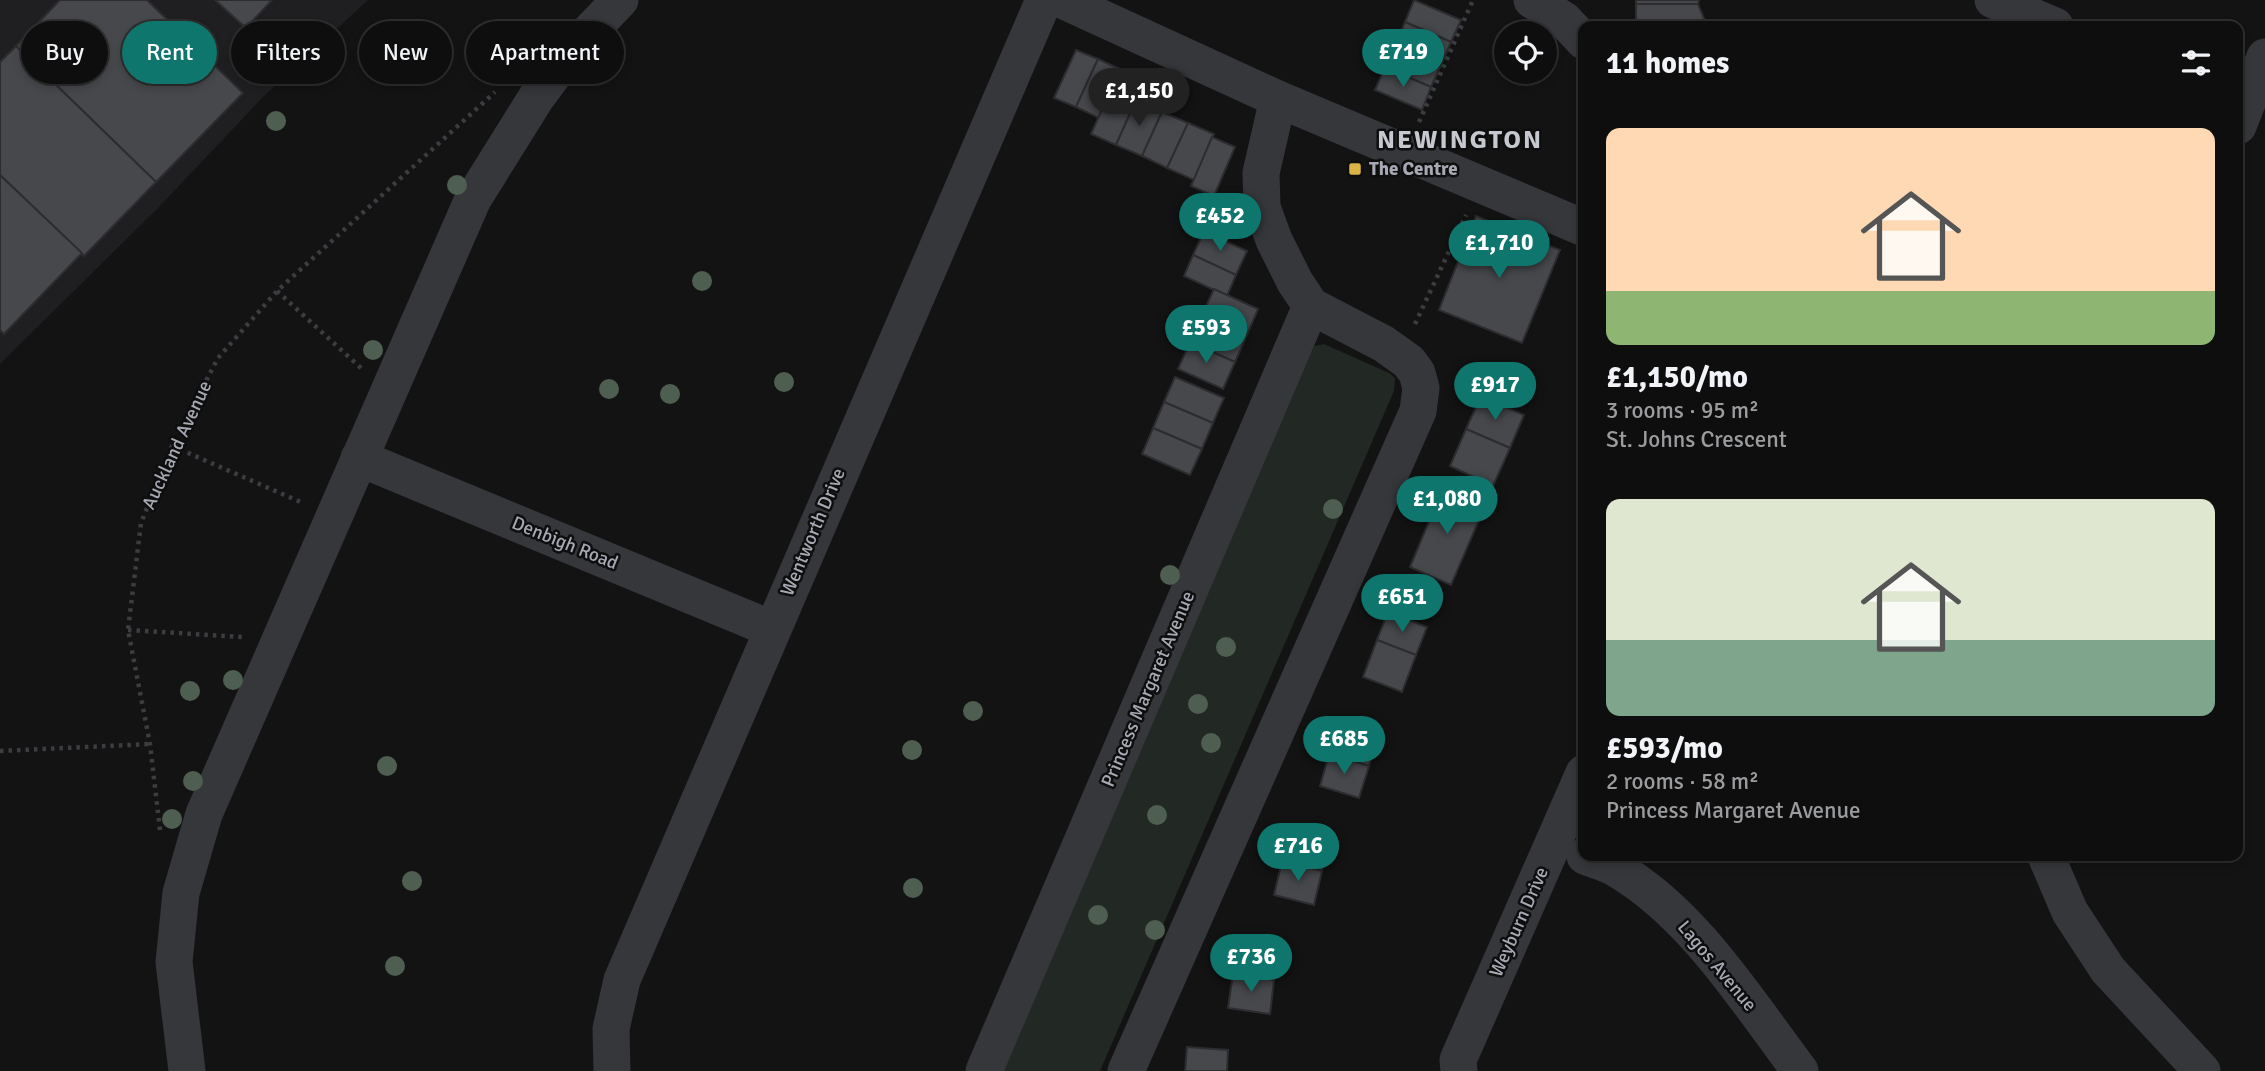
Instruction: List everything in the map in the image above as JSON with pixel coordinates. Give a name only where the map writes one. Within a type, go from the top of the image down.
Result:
[{"type":"street","points":[[187,1071],[174,962],[181,893],[205,814],[473,199],[536,98],[570,52],[620,0]]},
{"type":"street","name":"Wentworth Drive","points":[[612,1071],[611,1029],[622,980],[1044,0]]},
{"type":"street","points":[[1062,0],[1278,99],[1578,225]]},
{"type":"street","points":[[1532,0],[1573,20]]},
{"type":"street","points":[[1993,0],[2043,21]]},
{"type":"street","points":[[2243,107],[2265,57]]},
{"type":"street","points":[[1126,1071],[1418,411],[1421,388],[1417,373],[1409,362],[1384,344],[1311,306],[1295,282],[1274,240],[1262,206],[1261,173],[1278,99]]},
{"type":"street","name":"Princess Margaret Avenue","points":[[984,1071],[1311,306]]},
{"type":"street","name":"Denbigh Road","points":[[359,458],[772,629]]},
{"type":"street","name":"Weyburn Drive","points":[[1459,1071],[1458,1060],[1511,935],[1574,852],[1578,821]]},
{"type":"street","name":"Lagos Avenue","points":[[1598,861],[1614,867],[1661,902],[1708,948],[1800,1071]]},
{"type":"street","points":[[2048,861],[2070,912],[2108,970],[2202,1071]]},
{"type":"path","points":[[1406,152],[1473,0]]},
{"type":"path","name":"Auckland Avenue","points":[[161,839],[150,744],[128,630],[141,523],[172,446],[218,358],[277,291],[506,82],[536,98]]},
{"type":"path","points":[[1400,357],[1468,210]]},
{"type":"path","points":[[277,291],[388,392]]},
{"type":"path","points":[[172,446],[334,516]]},
{"type":"path","points":[[128,630],[281,639]]},
{"type":"path","points":[[0,751],[150,744]]},
{"type":"shaded area","points":[[0,0],[368,0],[345,21],[231,21],[231,84],[277,84],[158,208],[0,364]]},
{"type":"shaded area","points":[[1324,344],[1389,373],[1395,378],[1394,391],[1100,1071],[991,1071],[1314,346]]},
{"type":"building","points":[[60,0],[147,0],[169,21],[122,21],[122,84],[217,84],[217,68],[243,93],[156,182],[55,84],[108,84],[108,21],[40,21]]},
{"type":"building","points":[[215,0],[272,0],[252,21],[238,21]]},
{"type":"building","points":[[1414,0],[1461,20],[1451,42],[1405,22]]},
{"type":"building","points":[[1636,0],[1699,0],[1698,4],[1636,4]]},
{"type":"building","points":[[1636,4],[1698,4],[1705,21],[1636,21]]},
{"type":"building","points":[[1405,22],[1451,42],[1441,65],[1395,45]]},
{"type":"building","points":[[1395,45],[1441,65],[1431,87],[1385,67]]},
{"type":"building","points":[[16,46],[21,51],[21,84],[55,84],[156,182],[84,256],[0,175],[0,62]]},
{"type":"building","points":[[1076,50],[1098,59],[1076,107],[1054,98]]},
{"type":"building","points":[[1098,59],[1120,69],[1099,118],[1076,107]]},
{"type":"building","points":[[1385,67],[1431,87],[1422,110],[1375,90]]},
{"type":"building","points":[[1111,89],[1136,100],[1116,145],[1091,134]]},
{"type":"building","points":[[1136,100],[1162,112],[1142,156],[1116,145]]},
{"type":"building","points":[[1162,112],[1188,123],[1167,168],[1142,156]]},
{"type":"building","points":[[1188,123],[1214,134],[1194,180],[1167,168]]},
{"type":"building","points":[[1212,137],[1235,147],[1214,196],[1191,186]]},
{"type":"building","points":[[0,175],[82,253],[4,334],[0,330]]},
{"type":"building","points":[[1476,216],[1560,250],[1522,343],[1439,310]]},
{"type":"building","points":[[1204,231],[1247,251],[1236,275],[1193,255]]},
{"type":"building","points":[[1193,255],[1236,275],[1227,296],[1184,276]]},
{"type":"building","points":[[1214,289],[1258,309],[1247,335],[1202,315]]},
{"type":"building","points":[[1202,315],[1247,335],[1235,362],[1190,342]]},
{"type":"building","points":[[1190,342],[1235,362],[1223,389],[1178,369]]},
{"type":"building","points":[[1175,377],[1224,398],[1213,423],[1164,402]]},
{"type":"building","points":[[1481,396],[1524,415],[1510,448],[1466,429]]},
{"type":"building","points":[[1164,402],[1213,423],[1202,449],[1153,428]]},
{"type":"building","points":[[1153,428],[1202,449],[1190,475],[1142,454]]},
{"type":"building","points":[[1466,429],[1510,448],[1493,486],[1450,466]]},
{"type":"building","points":[[1443,488],[1485,506],[1451,585],[1410,567]]},
{"type":"building","points":[[1388,612],[1427,627],[1416,655],[1377,640]]},
{"type":"building","points":[[1377,640],[1416,655],[1402,692],[1363,677]]},
{"type":"building","points":[[1338,724],[1378,736],[1369,766],[1329,754]]},
{"type":"building","points":[[1329,754],[1369,766],[1359,798],[1320,786]]},
{"type":"building","points":[[1290,831],[1329,841],[1322,871],[1282,861]]},
{"type":"building","points":[[1282,861],[1322,871],[1314,905],[1274,895]]},
{"type":"building","points":[[1239,941],[1279,947],[1274,980],[1233,974]]},
{"type":"building","points":[[1233,974],[1274,980],[1270,1014],[1228,1008]]},
{"type":"building","points":[[1187,1047],[1228,1050],[1227,1071],[1185,1071]]},
{"type":"place","name":"The Centre","points":[[1355,169]]},
{"type":"district","name":"NEWINGTON","points":[[1460,140]]}]
